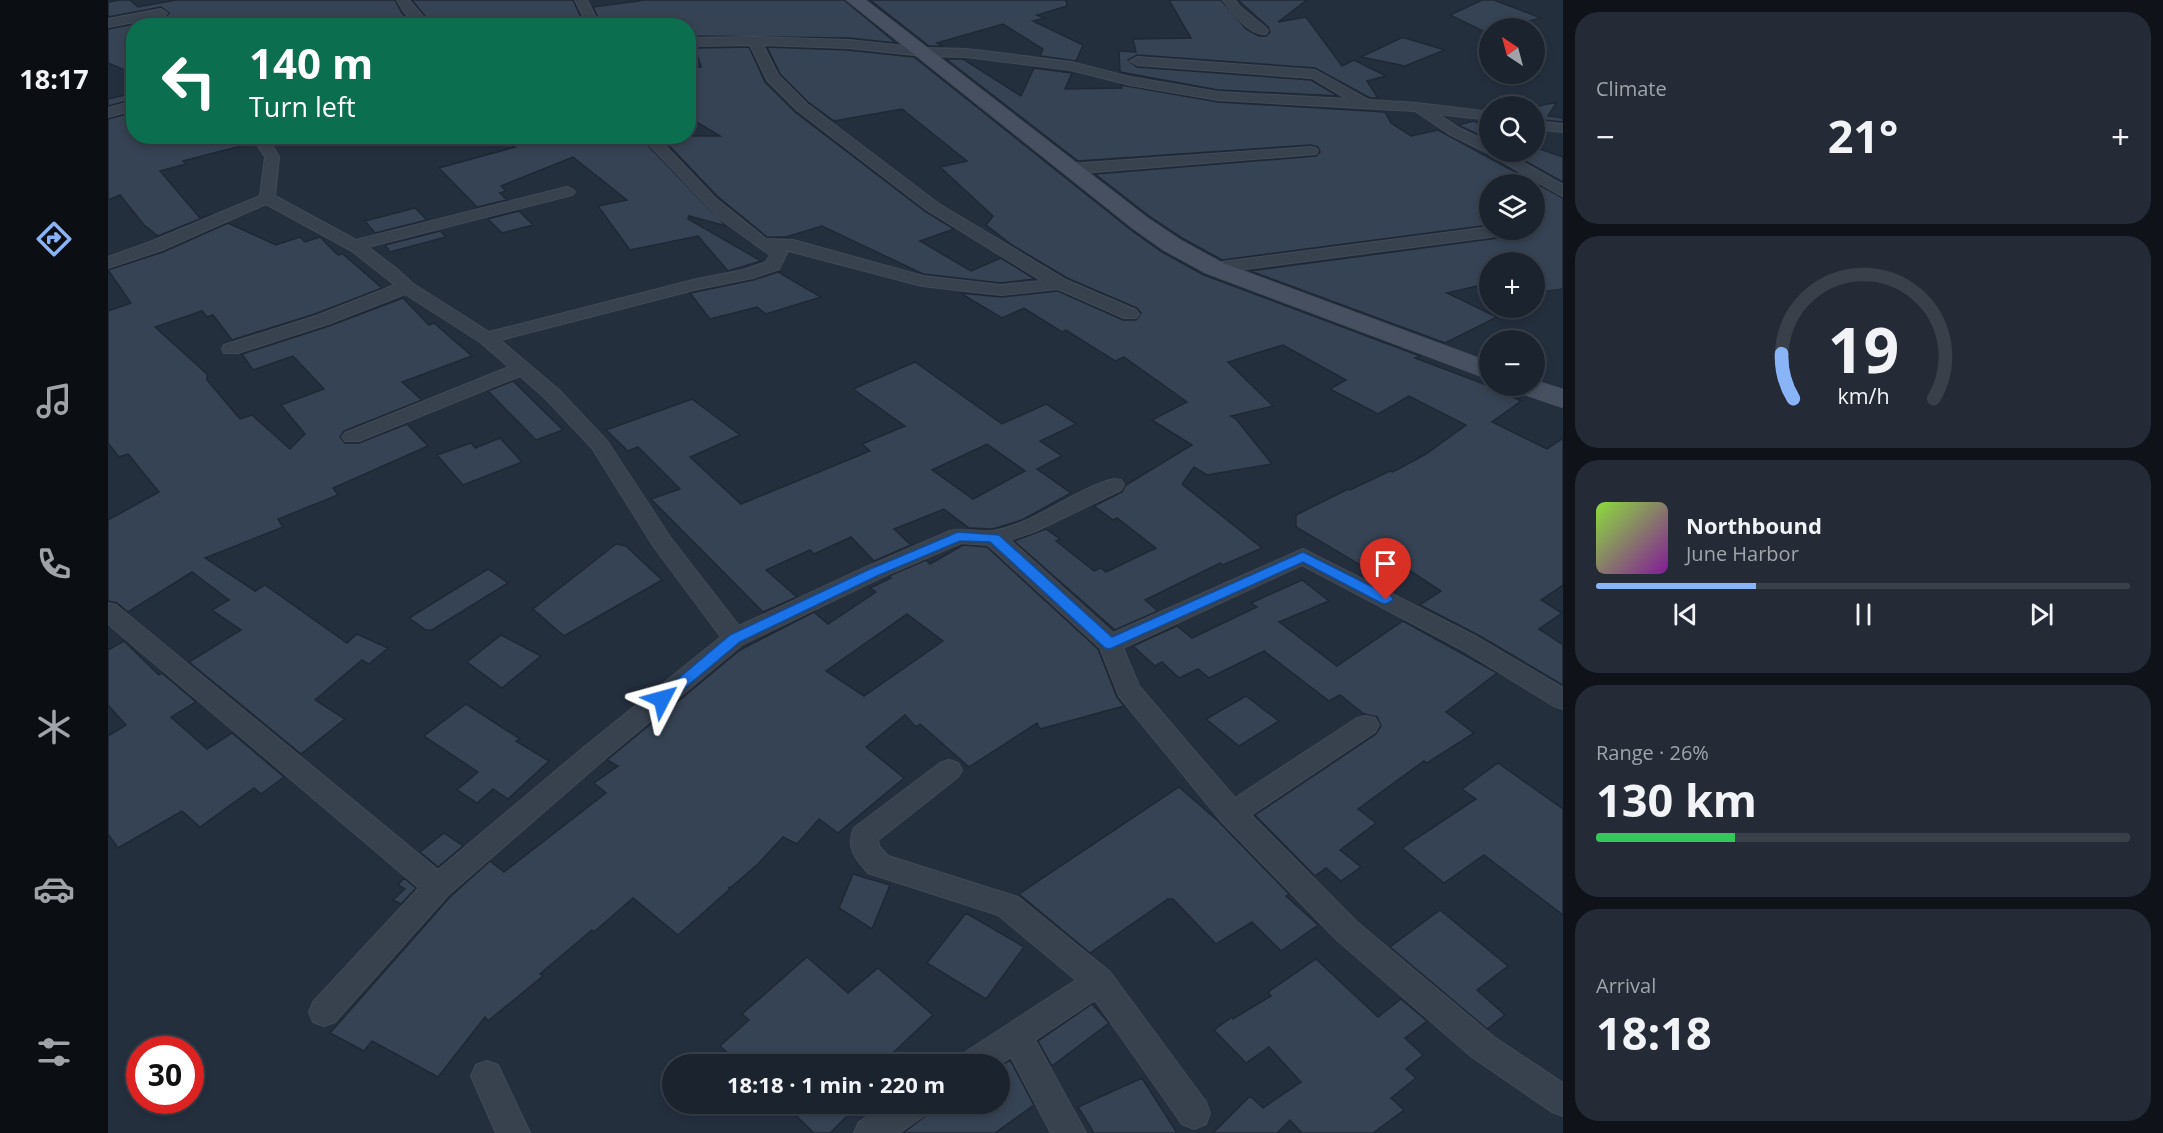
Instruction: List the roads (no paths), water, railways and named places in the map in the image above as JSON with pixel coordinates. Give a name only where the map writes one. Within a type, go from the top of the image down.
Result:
[{"type":"main road","points":[[855,0],[1140,223],[1172,245],[1214,268],[1479,368]]},
{"type":"main road","points":[[1545,393],[1563,399]]},
{"type":"street","points":[[150,0],[165,18]]},
{"type":"street","points":[[404,0],[408,9],[417,18]]},
{"type":"street","points":[[581,0],[590,18]]},
{"type":"street","points":[[1229,0],[1235,9],[1262,31]]},
{"type":"street","points":[[134,18],[161,13]]},
{"type":"street","points":[[108,23],[126,20]]},
{"type":"street","points":[[755,41],[772,77],[802,107],[933,207],[1060,284],[1130,314]]},
{"type":"street","points":[[696,42],[848,44],[924,52],[967,53],[1071,66],[1130,81],[1218,96],[1364,103],[1479,115]]},
{"type":"street","points":[[1137,61],[1315,74],[1364,103]]},
{"type":"street","points":[[108,113],[126,107]]},
{"type":"street","points":[[1417,107],[1454,131],[1479,144]]},
{"type":"street","points":[[1545,126],[1563,128]]},
{"type":"street","points":[[264,144],[272,158],[267,198]]},
{"type":"street","points":[[486,338],[697,284],[747,274],[773,265],[779,253],[761,244],[717,207],[656,144]]},
{"type":"street","points":[[1070,168],[1311,151]]},
{"type":"street","points":[[1512,162],[1563,191]]},
{"type":"street","points":[[356,245],[567,192]]},
{"type":"street","points":[[267,198],[356,245],[396,276],[406,287],[486,338],[552,394],[600,445],[662,542],[735,638]]},
{"type":"street","points":[[108,263],[156,246],[267,198]]},
{"type":"street","points":[[1214,268],[1479,233]]},
{"type":"street","points":[[761,244],[793,246],[922,281],[1001,290],[1060,284]]},
{"type":"street","points":[[231,350],[321,320],[406,287]]},
{"type":"street","points":[[352,437],[521,369]]},
{"type":"street","points":[[324,1012],[438,887],[592,755],[735,638],[958,536],[994,538],[1028,526],[1114,485]]},
{"type":"street","points":[[994,538],[1110,644],[1128,690],[1232,814],[1347,931],[1483,1047],[1563,1101]]},
{"type":"street","points":[[1110,644],[1303,556],[1469,643],[1563,700]]},
{"type":"street","points":[[108,611],[438,887]]},
{"type":"street","points":[[1232,814],[1366,725]]},
{"type":"street","points":[[949,770],[864,836],[865,850],[878,865],[1008,906],[1099,981],[1194,1113]]},
{"type":"street","points":[[989,1054],[1099,981]]},
{"type":"street","points":[[1016,1036],[1070,1133]]},
{"type":"street","points":[[487,1076],[513,1133]]},
{"type":"street","points":[[871,1133],[899,1114]]}]
